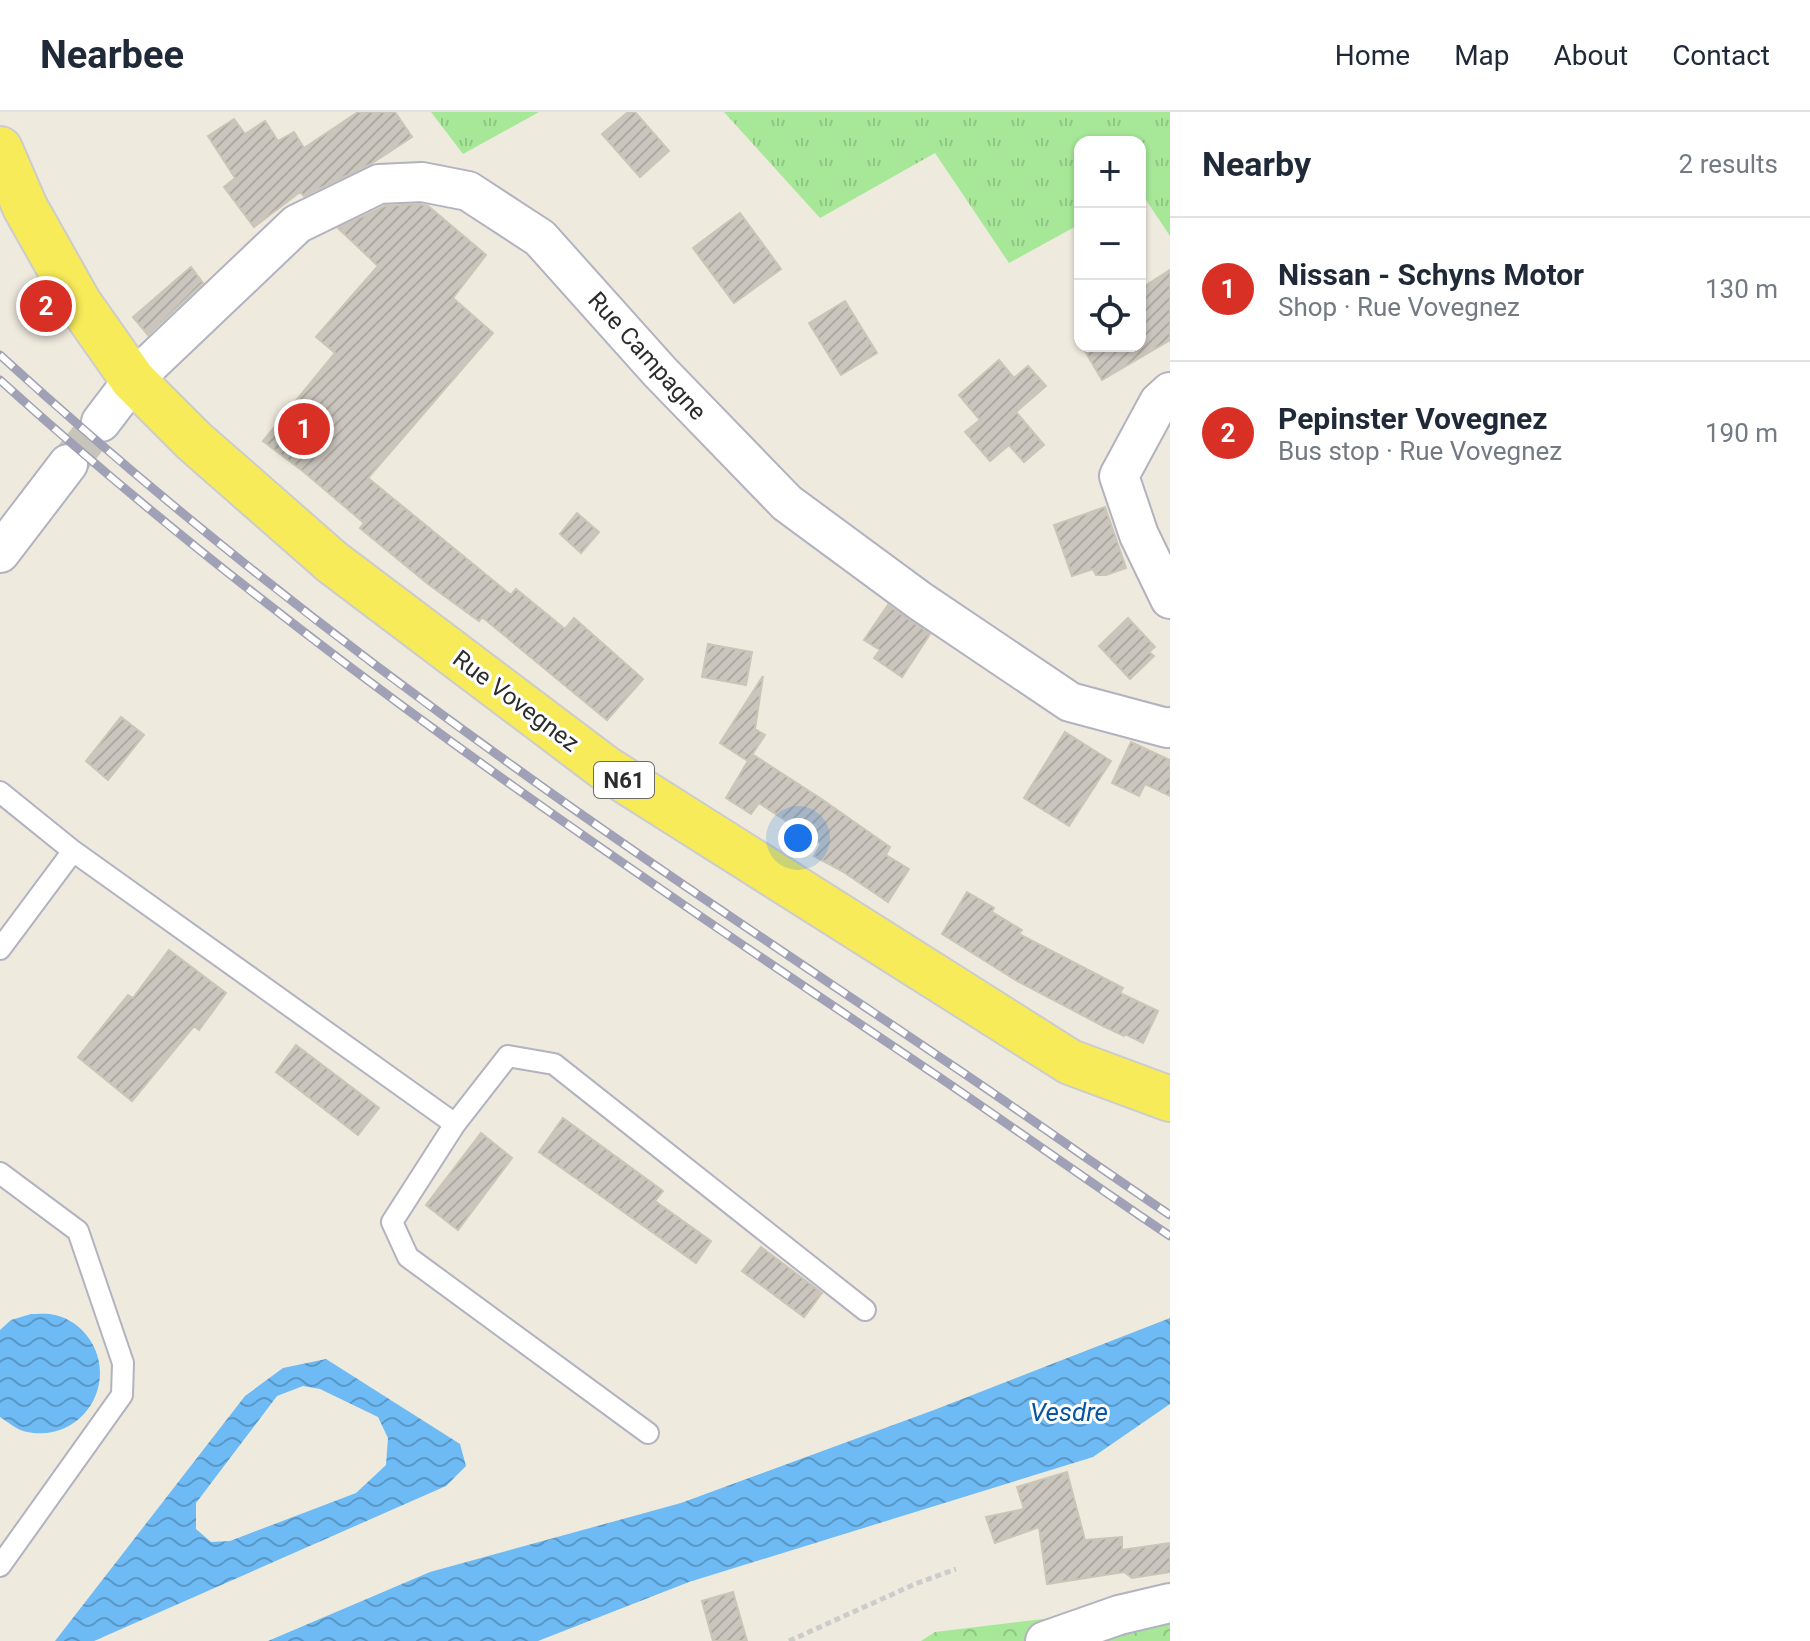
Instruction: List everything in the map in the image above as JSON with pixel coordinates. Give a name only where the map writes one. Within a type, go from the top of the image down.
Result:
[{"type":"main road","name":"Rue Vovegnez","points":[[0,149],[25,207],[79,303],[133,380],[194,441],[332,562],[605,768],[1070,1062],[1170,1099]]},
{"type":"street","name":"Rue Campagne","points":[[101,422],[133,380],[297,224],[379,184],[422,182],[468,191],[540,238],[660,372],[787,503],[920,601],[1070,702],[1170,727]]},
{"type":"street","points":[[1169,596],[1139,535],[1119,476],[1159,402],[1170,392]]},
{"type":"street","points":[[0,553],[68,464]]},
{"type":"street","points":[[1045,1641],[1119,1615],[1170,1603]]},
{"type":"lane","points":[[0,792],[73,851],[455,1124]]},
{"type":"lane","points":[[0,949],[73,851]]},
{"type":"lane","points":[[648,1433],[408,1257],[392,1222],[455,1124],[508,1056],[554,1064],[865,1310]]},
{"type":"lane","points":[[0,1173],[78,1231],[123,1363],[122,1395],[0,1566]]},
{"type":"path","points":[[789,1641],[915,1584],[956,1569]]},
{"type":"green space","points":[[431,112],[539,112],[463,154]]},
{"type":"green space","points":[[724,112],[1170,112],[1170,236],[1146,200],[1146,136],[1074,136],[1074,227],[1009,263],[935,153],[820,218]]},
{"type":"green space","points":[[1170,1604],[1170,1641],[921,1641],[935,1632]]},
{"type":"water","points":[[31,1314],[55,1315],[76,1325],[94,1347],[100,1366],[99,1384],[93,1402],[82,1416],[67,1427],[48,1433],[23,1431],[0,1417],[0,1330],[11,1320]]},
{"type":"water","name":"Vesdre","points":[[1170,1318],[1170,1404],[1093,1457],[689,1582],[538,1641],[268,1641],[430,1572],[681,1503],[934,1410]]},
{"type":"water","points":[[326,1359],[460,1444],[466,1466],[446,1486],[94,1641],[55,1641],[245,1396],[283,1368]],"holes":[[[303,1386],[320,1389],[378,1417],[388,1438],[386,1465],[356,1493],[230,1541],[211,1542],[196,1529],[196,1503],[277,1396]]]},
{"type":"building","points":[[358,112],[395,112],[412,137],[371,164],[304,196],[300,192],[254,227],[224,187],[235,178],[208,136],[234,119],[245,134],[265,121],[278,141],[294,132],[304,148]]},
{"type":"building","points":[[628,112],[635,112],[669,151],[640,177],[602,134]]},
{"type":"building","points":[[385,206],[428,206],[486,255],[453,298],[493,333],[368,478],[511,595],[516,589],[565,629],[574,618],[643,679],[607,720],[482,617],[479,621],[428,584],[360,528],[364,523],[263,441],[335,353],[316,337],[378,266],[338,228]]},
{"type":"building","points":[[740,213],[781,269],[734,303],[693,248]]},
{"type":"building","points":[[191,267],[203,283],[148,335],[133,317]]},
{"type":"building","points":[[1170,270],[1170,340],[1102,380],[1086,352],[1146,352],[1146,285]]},
{"type":"building","points":[[845,301],[877,353],[841,375],[809,323]]},
{"type":"building","points":[[999,360],[1014,378],[1028,366],[1046,386],[1016,412],[1044,445],[1024,462],[1009,445],[990,461],[965,432],[980,420],[959,395]]},
{"type":"building","points":[[1105,507],[1126,568],[1106,575],[1096,575],[1093,569],[1072,576],[1054,525]]},
{"type":"building","points":[[577,513],[599,532],[581,553],[560,534]]},
{"type":"building","points":[[888,605],[930,634],[902,677],[874,658],[880,650],[864,640]]},
{"type":"building","points":[[1128,618],[1155,647],[1149,652],[1154,656],[1130,679],[1099,646]]},
{"type":"building","points":[[708,644],[752,652],[746,685],[702,677]]},
{"type":"building","points":[[763,676],[755,729],[765,735],[748,761],[720,743]]},
{"type":"building","points":[[121,717],[144,735],[108,780],[86,761]]},
{"type":"building","points":[[1065,732],[1111,761],[1069,826],[1024,798]]},
{"type":"building","points":[[1131,742],[1170,760],[1170,796],[1145,784],[1139,796],[1112,783]]},
{"type":"building","points":[[752,754],[890,847],[886,855],[909,869],[888,902],[814,856],[821,844],[759,803],[751,814],[726,798]]},
{"type":"building","points":[[967,892],[1022,930],[1019,934],[1123,988],[1120,993],[1158,1011],[1143,1043],[1103,1026],[1017,981],[942,934]]},
{"type":"building","points":[[169,950],[226,993],[199,1030],[194,1026],[132,1101],[78,1057],[128,995],[133,998]]},
{"type":"building","points":[[296,1045],[379,1108],[358,1135],[276,1072]]},
{"type":"building","points":[[563,1118],[663,1191],[655,1201],[711,1241],[696,1263],[539,1152]]},
{"type":"building","points":[[481,1133],[512,1158],[458,1230],[426,1205]]},
{"type":"building","points":[[761,1247],[822,1293],[804,1317],[742,1271]]},
{"type":"building","points":[[1067,1472],[1085,1540],[1122,1537],[1122,1550],[1170,1543],[1170,1572],[1132,1578],[1124,1572],[1047,1584],[1039,1527],[995,1543],[986,1517],[1024,1509],[1017,1487]]},
{"type":"building","points":[[733,1592],[747,1641],[713,1641],[702,1601]]},
{"type":"tunnel","points":[[68,464],[101,422]]},
{"type":"railway","points":[[0,355],[187,517],[446,718],[620,842],[1170,1215]]},
{"type":"railway","points":[[0,380],[223,569],[455,744],[694,912],[1170,1236]]},
{"type":"place","name":"Pepinster Vovegnez","points":[[46,306]]},
{"type":"place","name":"Nissan - Schyns Motor","points":[[304,429]]}]
